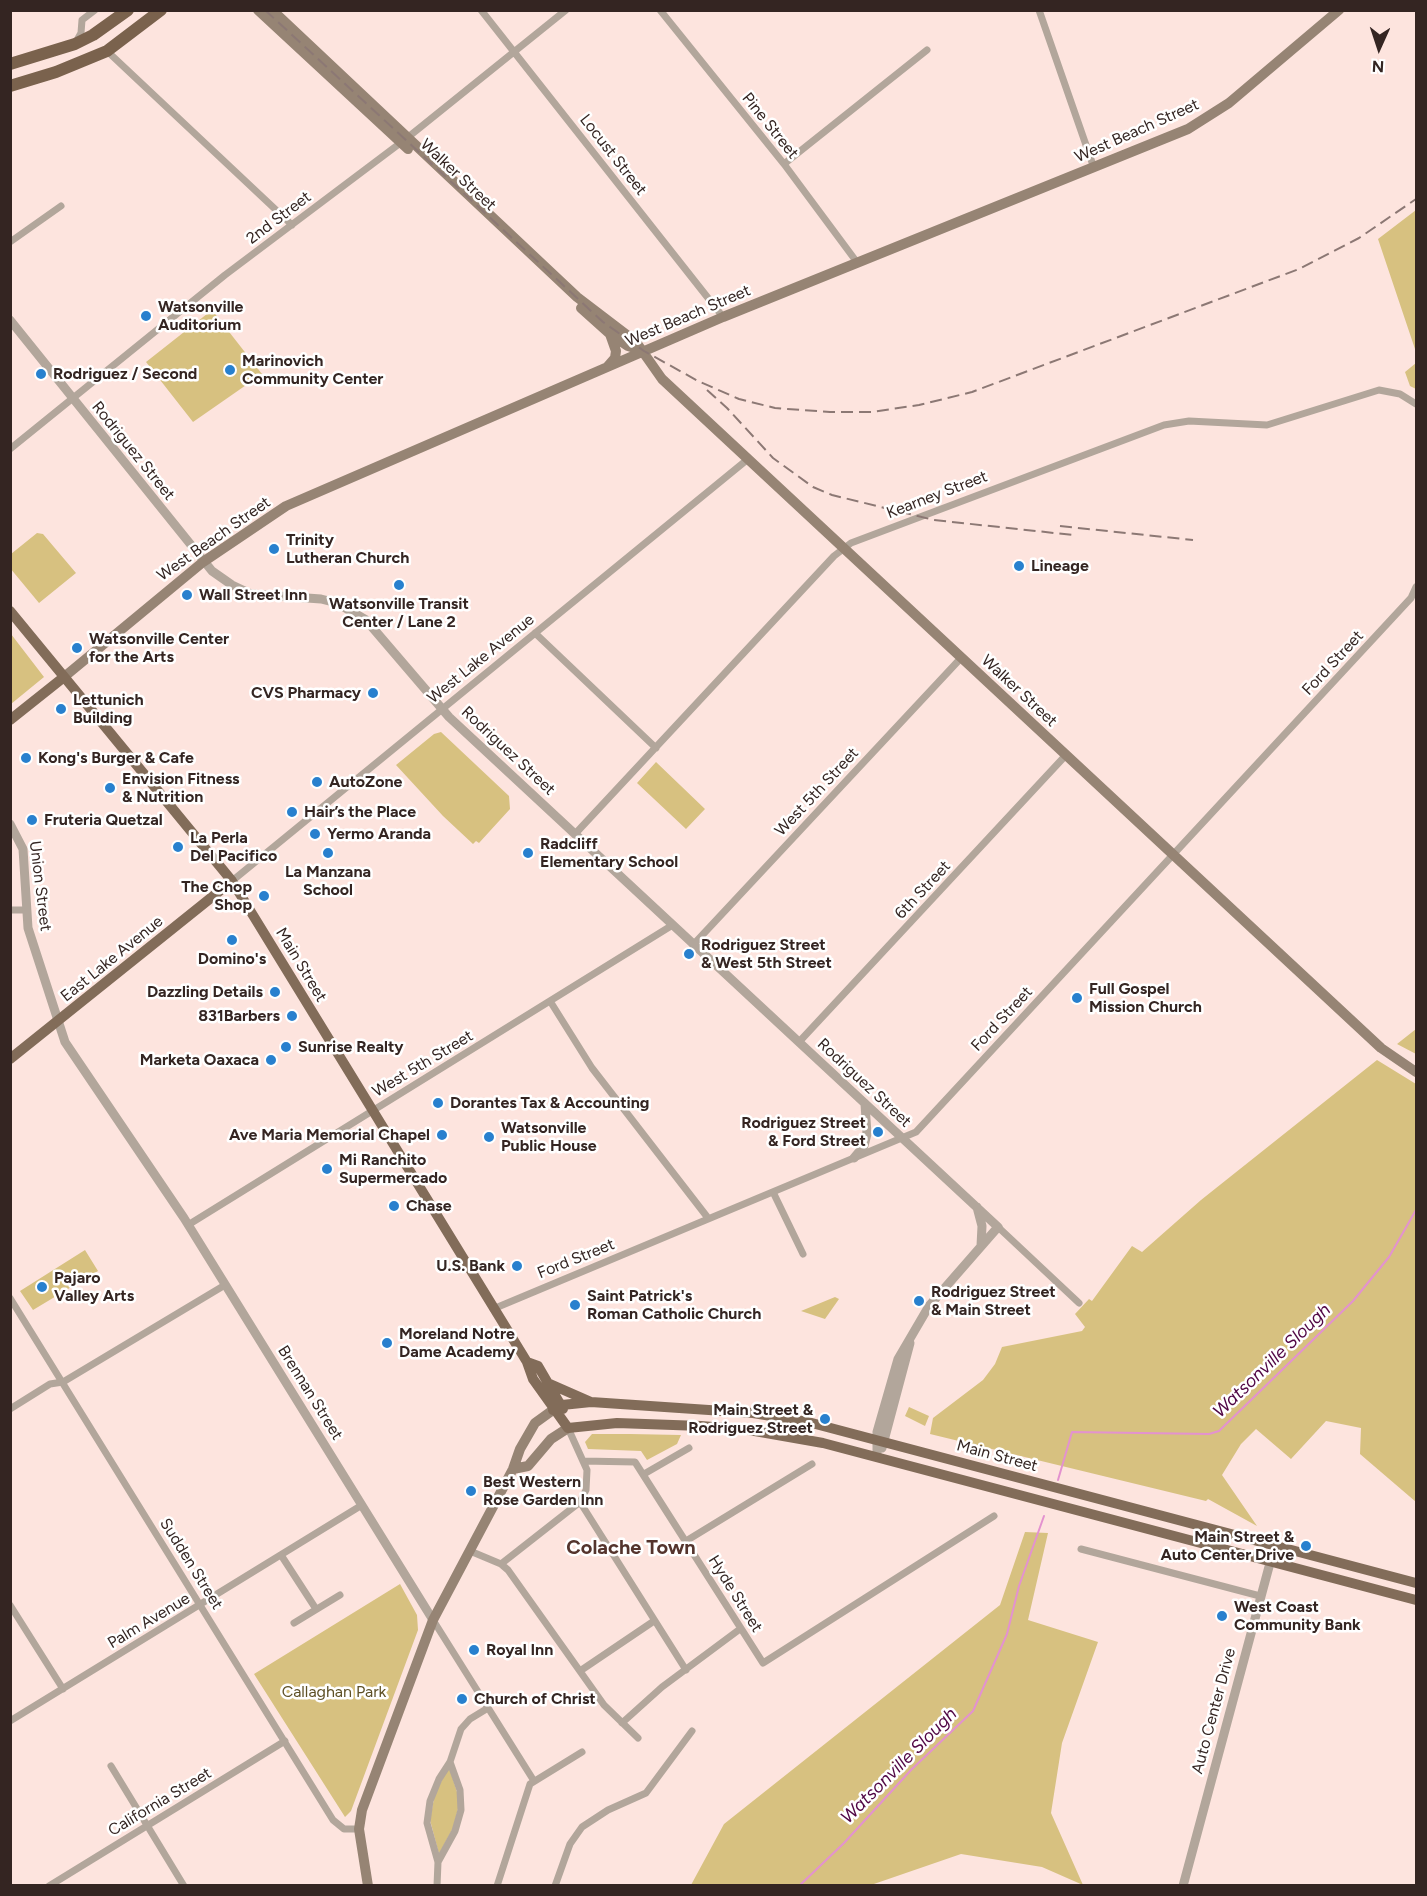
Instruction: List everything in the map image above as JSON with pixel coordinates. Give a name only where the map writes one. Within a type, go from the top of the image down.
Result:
[{"type":"highway","points":[[10,64],[75,44],[93,36],[128,10]]},
{"type":"highway","points":[[10,86],[56,72],[107,51],[161,10]]},
{"type":"main road","name":"Walker Street","points":[[258,10],[577,297],[636,342],[662,379],[842,548],[1381,1048],[1416,1072]]},
{"type":"main road","name":"Walker Street","points":[[272,10],[404,140],[610,334],[628,346],[644,351]]},
{"type":"main road","name":"West Beach Street","points":[[64,677],[124,625],[203,562],[286,506],[723,316],[1188,129],[1229,103],[1339,10]]},
{"type":"main road","points":[[606,368],[615,358],[616,351],[610,334]]},
{"type":"main road","name":"Main Street","points":[[10,611],[232,880],[527,1362],[529,1372],[557,1408],[568,1428],[617,1423],[737,1429],[823,1443],[1416,1600]]},
{"type":"main road","points":[[10,720],[64,677]]},
{"type":"main road","name":"East Lake Avenue","points":[[10,1059],[232,880]]},
{"type":"main road","name":"Main Street","points":[[527,1362],[538,1366],[550,1384],[557,1408]]},
{"type":"main road","points":[[550,1384],[591,1402]]},
{"type":"main road","name":"Main Street","points":[[557,1408],[591,1402],[753,1413],[808,1422],[1416,1583]]},
{"type":"main road","points":[[368,1886],[359,1829],[365,1802],[433,1620],[471,1551],[513,1469],[514,1460],[535,1423],[557,1408]]},
{"type":"main road","points":[[513,1469],[528,1466],[551,1439],[568,1428]]},
{"type":"main road","name":"Auto Center Drive","points":[[1270,1563],[1275,1545]]},
{"type":"street","points":[[75,44],[81,33],[82,20],[94,10]]},
{"type":"street","name":"Locust Street","points":[[481,10],[723,316]]},
{"type":"street","name":"2nd Street","points":[[10,449],[225,275],[404,140],[566,10]]},
{"type":"street","name":"Pine Street","points":[[660,10],[783,164],[856,261]]},
{"type":"street","points":[[1039,10],[1094,168]]},
{"type":"street","points":[[783,164],[927,50]]},
{"type":"street","points":[[107,51],[292,225]]},
{"type":"street","points":[[10,242],[61,206]]},
{"type":"street","name":"Rodriguez Street","points":[[10,321],[203,562],[222,579],[251,594],[321,599],[354,612],[377,630],[441,709],[1079,1304]]},
{"type":"street","name":"Kearney Street","points":[[575,834],[842,548],[917,516],[1164,425],[1189,421],[1267,425],[1379,390],[1400,394],[1416,404]]},
{"type":"street","name":"West Lake Avenue","points":[[232,880],[748,459]]},
{"type":"street","name":"Ford Street","points":[[493,1309],[916,1132],[1411,598],[1416,587]]},
{"type":"street","points":[[535,633],[656,748]]},
{"type":"street","name":"West 5th Street","points":[[693,945],[961,658]]},
{"type":"street","name":"6th Street","points":[[799,1042],[1066,755]]},
{"type":"street","name":"Union Street","points":[[10,824],[23,849],[25,910],[28,928],[57,1023]]},
{"type":"street","points":[[10,910],[25,910]]},
{"type":"street","name":"West 5th Street","points":[[188,1225],[672,926]]},
{"type":"street","points":[[550,1001],[592,1068],[708,1218]]},
{"type":"street","name":"Brennan Street","points":[[57,1023],[65,1042],[188,1225],[534,1782]]},
{"type":"street","points":[[854,1158],[864,1146],[867,1134],[865,1104]]},
{"type":"street","points":[[773,1192],[803,1254]]},
{"type":"street","points":[[977,1207],[981,1227],[981,1246]]},
{"type":"street","points":[[877,1457],[891,1377],[898,1359],[929,1306],[998,1227]]},
{"type":"street","points":[[10,1408],[50,1384],[63,1382],[225,1285]]},
{"type":"street","name":"Sudden Street","points":[[10,1298],[333,1820],[344,1829],[359,1829]]},
{"type":"street","points":[[501,1564],[580,1502],[587,1484],[583,1461],[568,1428]]},
{"type":"street","points":[[583,1461],[635,1462],[644,1474],[689,1448]]},
{"type":"street","points":[[686,1541],[812,1464]]},
{"type":"street","name":"Hyde Street","points":[[644,1474],[763,1663],[994,1516]]},
{"type":"street","points":[[580,1502],[686,1670]]},
{"type":"street","name":"Palm Avenue","points":[[10,1721],[362,1505]]},
{"type":"street","points":[[1081,1549],[1260,1596]]},
{"type":"street","points":[[471,1551],[501,1564],[604,1705],[638,1738]]},
{"type":"street","points":[[282,1555],[316,1609]]},
{"type":"street","name":"Auto Center Drive","points":[[1183,1886],[1270,1563]]},
{"type":"street","points":[[294,1623],[340,1595]]},
{"type":"street","points":[[10,1605],[63,1689]]},
{"type":"street","points":[[580,1671],[654,1621]]},
{"type":"street","points":[[622,1723],[662,1687],[740,1629]]},
{"type":"street","points":[[437,1886],[438,1862],[428,1829],[428,1809],[435,1787],[450,1762],[463,1725],[488,1708]]},
{"type":"street","points":[[555,1886],[570,1844],[582,1827],[608,1810],[646,1793],[692,1731]]},
{"type":"street","name":"California Street","points":[[49,1886],[285,1741]]},
{"type":"street","points":[[497,1886],[530,1784],[582,1752]]},
{"type":"street","points":[[438,1862],[455,1832],[461,1810],[460,1790],[450,1762]]},
{"type":"street","points":[[111,1766],[184,1886]]},
{"type":"green space","points":[[1416,210],[1416,352],[1378,239]]},
{"type":"green space","points":[[212,310],[262,374],[193,422],[146,362]]},
{"type":"green space","points":[[1416,363],[1416,389],[1410,386],[1405,372]]},
{"type":"green space","points":[[37,533],[43,534],[76,573],[39,603],[10,568],[11,554]]},
{"type":"green space","points":[[11,634],[44,677],[10,704]]},
{"type":"green space","points":[[441,732],[509,796],[510,809],[479,843],[476,841],[473,844],[443,816],[396,765],[434,734]]},
{"type":"green space","points":[[656,762],[705,809],[686,829],[637,783]]},
{"type":"green space","points":[[1416,1029],[1416,1054],[1397,1044]]},
{"type":"green space","points":[[1377,1060],[1416,1084],[1416,1502],[1360,1454],[1361,1428],[1326,1421],[1291,1459],[1256,1429],[1241,1444],[1222,1475],[1257,1526],[1208,1499],[1206,1501],[930,1434],[933,1418],[983,1380],[995,1364],[1002,1347],[1082,1331],[1085,1327],[1075,1314],[1089,1299],[1092,1301],[1132,1246],[1142,1252],[1201,1200]]},
{"type":"green space","points":[[85,1250],[98,1271],[33,1310],[20,1291]]},
{"type":"green space","points":[[835,1297],[839,1299],[825,1319],[801,1311]]},
{"type":"green space","points":[[909,1407],[929,1416],[925,1426],[905,1416]]},
{"type":"green space","points":[[592,1434],[681,1435],[677,1444],[647,1460],[641,1451],[588,1449],[585,1442]]},
{"type":"green space","points":[[1025,1532],[1048,1533],[1028,1620],[1098,1642],[1062,1743],[1051,1813],[1083,1885],[1042,1867],[961,1854],[871,1885],[691,1885],[724,1824],[1000,1605]]},
{"type":"green space","name":"Callaghan Park","points":[[400,1584],[417,1615],[418,1630],[351,1811],[345,1817],[254,1674]]},
{"type":"green space","points":[[449,1767],[458,1795],[458,1809],[453,1828],[439,1854],[430,1820],[435,1793]]},
{"type":"waterway","name":"Watsonville Slough","points":[[1058,1480],[1072,1432],[1209,1434],[1219,1431],[1353,1301],[1389,1257],[1416,1210]]},
{"type":"waterway","name":"Watsonville Slough","points":[[799,1886],[844,1843],[911,1770],[973,1711],[1007,1634],[1019,1586],[1044,1516]]},
{"type":"railway","points":[[265,10],[603,322],[644,351],[698,381],[739,399],[775,408],[871,412],[919,405],[972,392],[1299,269],[1359,238],[1416,199]]},
{"type":"railway","points":[[707,390],[727,408],[773,458],[813,487],[832,495],[934,520],[1073,535]]},
{"type":"railway","points":[[1060,526],[1193,540]]},
{"type":"place","name":"Watsonville Auditorium","points":[[146,316]]},
{"type":"place","name":"Marinovich Community Center","points":[[230,370]]},
{"type":"place","name":"Rodriguez / Second","points":[[41,374]]},
{"type":"place","name":"Trinity Lutheran Church","points":[[274,549]]},
{"type":"place","name":"Lineage","points":[[1019,566]]},
{"type":"place","name":"Watsonville Transit Center / Lane 2","points":[[399,585]]},
{"type":"place","name":"Wall Street Inn","points":[[187,595]]},
{"type":"place","name":"Watsonville Center for the Arts","points":[[77,648]]},
{"type":"place","name":"CVS Pharmacy","points":[[373,693]]},
{"type":"place","name":"Lettunich Building","points":[[61,709]]},
{"type":"place","name":"Kong's Burger & Cafe","points":[[26,758]]},
{"type":"place","name":"AutoZone","points":[[317,782]]},
{"type":"place","name":"Envision Fitness & Nutrition","points":[[110,788]]},
{"type":"place","name":"Hair’s the Place","points":[[292,812]]},
{"type":"place","name":"Fruteria Quetzal","points":[[32,820]]},
{"type":"place","name":"Yermo Aranda","points":[[315,834]]},
{"type":"place","name":"La Perla Del Pacifico","points":[[178,847]]},
{"type":"place","name":"La Manzana School","points":[[328,853]]},
{"type":"place","name":"Radcliff Elementary School","points":[[528,853]]},
{"type":"place","name":"The Chop Shop","points":[[264,896]]},
{"type":"place","name":"Domino's","points":[[232,940]]},
{"type":"place","name":"Rodriguez Street & West 5th Street","points":[[689,954]]},
{"type":"place","name":"Dazzling Details","points":[[275,992]]},
{"type":"place","name":"Full Gospel Mission Church","points":[[1077,998]]},
{"type":"place","name":"831Barbers","points":[[292,1016]]},
{"type":"place","name":"Sunrise Realty","points":[[286,1047]]},
{"type":"place","name":"Marketa Oaxaca","points":[[271,1060]]},
{"type":"place","name":"Dorantes Tax & Accounting","points":[[438,1103]]},
{"type":"place","name":"Rodriguez Street & Ford Street","points":[[878,1132]]},
{"type":"place","name":"Ave Maria Memorial Chapel","points":[[442,1135]]},
{"type":"place","name":"Watsonville Public House","points":[[489,1137]]},
{"type":"place","name":"Mi Ranchito Supermercado","points":[[327,1169]]},
{"type":"place","name":"Chase","points":[[394,1206]]},
{"type":"place","name":"U.S. Bank","points":[[517,1266]]},
{"type":"place","name":"Pajaro Valley Arts","points":[[42,1287]]},
{"type":"place","name":"Rodriguez Street & Main Street","points":[[919,1301]]},
{"type":"place","name":"Saint Patrick's Roman Catholic Church","points":[[575,1305]]},
{"type":"place","name":"Moreland Notre Dame Academy","points":[[387,1343]]},
{"type":"place","name":"Main Street & Rodriguez Street","points":[[825,1419]]},
{"type":"place","name":"Best Western Rose Garden Inn","points":[[471,1491]]},
{"type":"place","name":"Main Street & Auto Center Drive","points":[[1306,1546]]},
{"type":"place","name":"West Coast Community Bank","points":[[1222,1616]]},
{"type":"place","name":"Royal Inn","points":[[474,1650]]},
{"type":"place","name":"Church of Christ","points":[[462,1699]]},
{"type":"district","name":"Colache Town","points":[[631,1548]]}]
